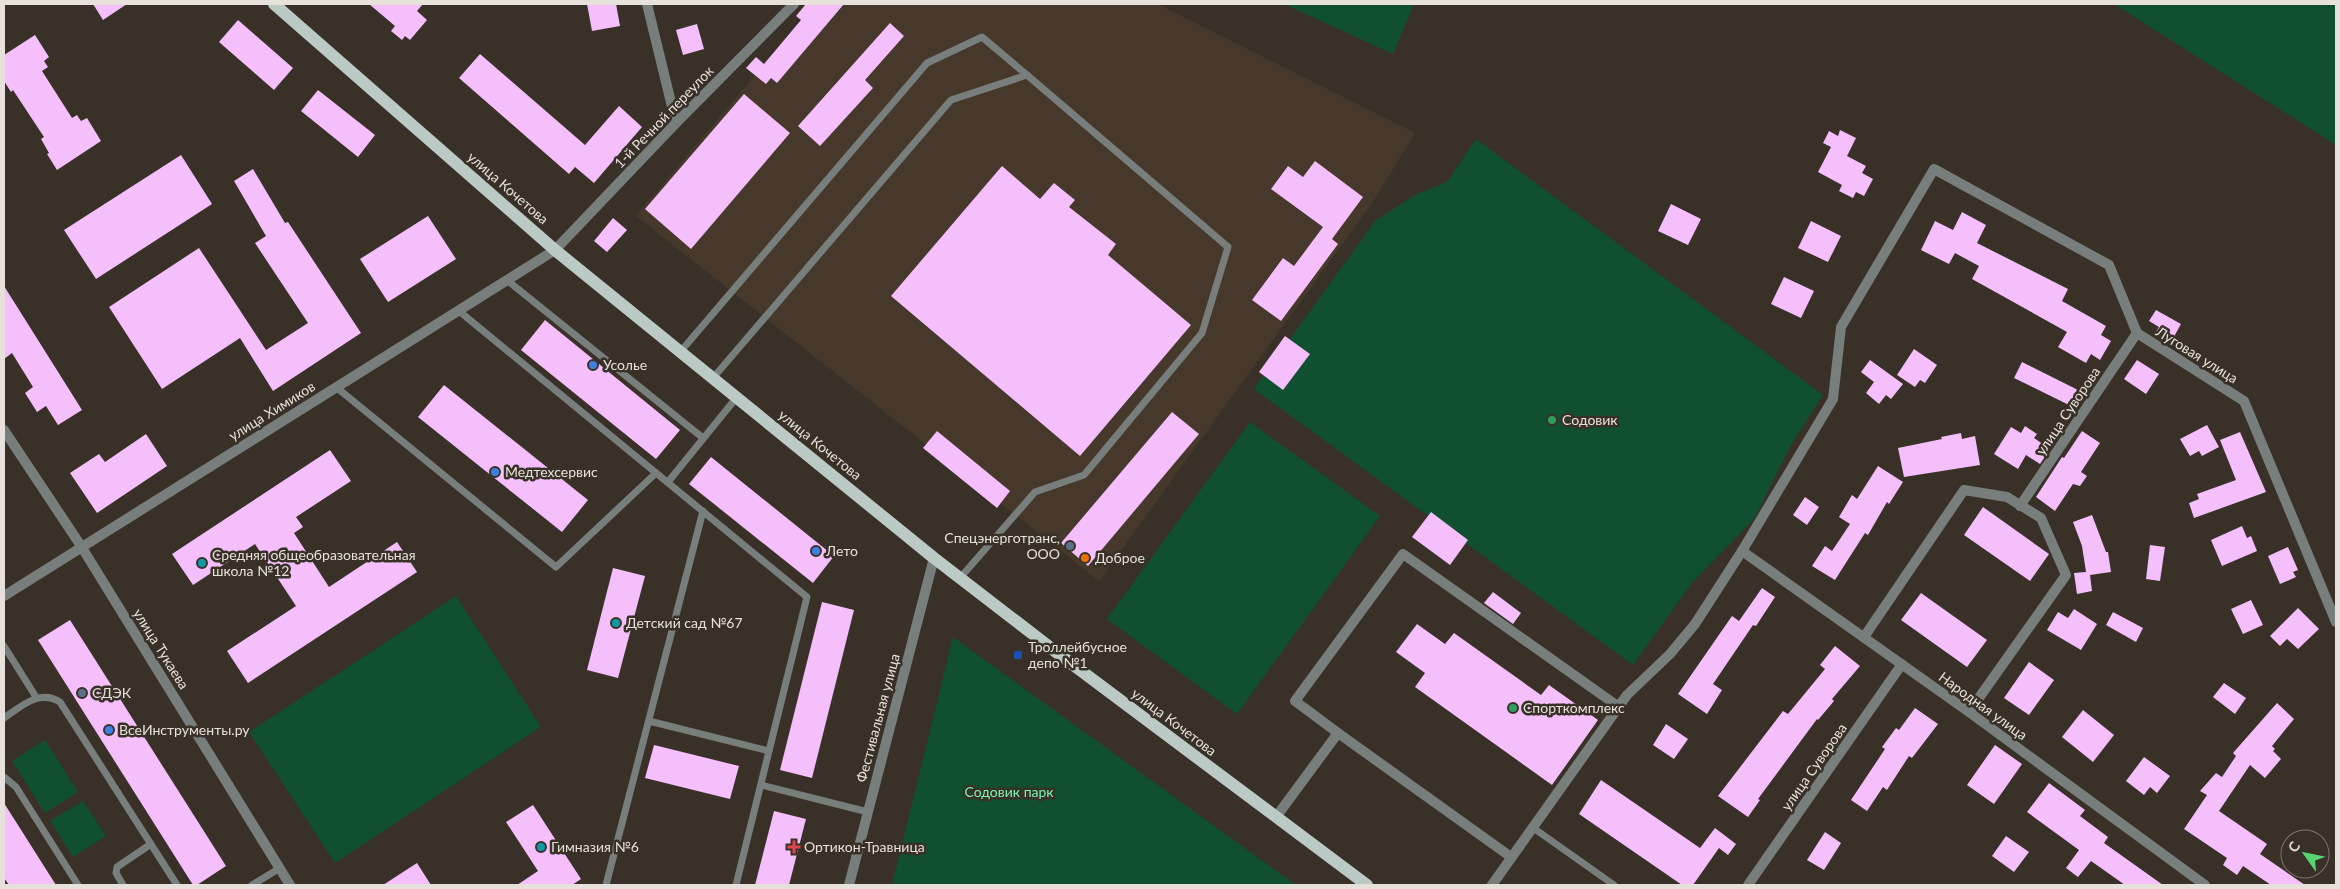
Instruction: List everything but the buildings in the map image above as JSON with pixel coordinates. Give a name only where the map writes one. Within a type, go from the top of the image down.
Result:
[{"type":"main road","name":"улица Кочетова","points":[[274,4],[555,250],[934,558],[1368,885]]},
{"type":"street","points":[[647,4],[676,123]]},
{"type":"street","name":"1-й Речной переулок","points":[[555,250],[676,123],[794,4]]},
{"type":"street","name":"Луговая улица","points":[[1742,551],[1833,400],[1840,327],[1934,170],[2109,265],[2137,333],[2244,401],[2336,622]]},
{"type":"street","name":"улица Химиков","points":[[4,596],[555,250]]},
{"type":"street","name":"улица Суворова","points":[[2020,506],[2137,333]]},
{"type":"street","name":"улица Тукаева","points":[[4,430],[81,546],[290,885]]},
{"type":"street","points":[[1864,637],[1964,490],[2007,498],[2041,518],[2066,575],[1969,712]]},
{"type":"street","points":[[1492,885],[1619,707],[1695,624],[1742,551]]},
{"type":"street","name":"Народная улица","points":[[1742,551],[1969,712],[2205,885]]},
{"type":"street","points":[[1511,857],[1295,700],[1403,554],[1619,707]]},
{"type":"street","name":"Фестивальная улица","points":[[849,885],[934,558]]},
{"type":"street","name":"улица Суворова","points":[[1748,885],[1902,664]]},
{"type":"street","points":[[1276,817],[1338,733]]},
{"type":"lane","points":[[681,351],[927,63],[982,36],[1228,247],[1202,333],[1084,474],[1035,492],[960,578]]},
{"type":"lane","points":[[713,378],[951,100],[1027,75]]},
{"type":"lane","points":[[508,281],[703,438]]},
{"type":"lane","points":[[459,311],[807,597],[736,885]]},
{"type":"lane","points":[[336,387],[556,567],[656,473]]},
{"type":"lane","points":[[668,482],[737,397]]},
{"type":"lane","points":[[606,885],[703,511]]},
{"type":"lane","points":[[4,646],[36,697]]},
{"type":"lane","points":[[4,718],[36,697],[53,698],[64,708],[177,885]]},
{"type":"lane","points":[[649,721],[769,751]]},
{"type":"lane","points":[[4,777],[16,787],[78,885]]},
{"type":"lane","points":[[761,786],[868,812]]},
{"type":"lane","points":[[1532,827],[1614,885]]},
{"type":"lane","points":[[123,885],[116,873],[117,867],[151,844]]},
{"type":"lane","points":[[256,884],[280,868]]},
{"type":"shaded area","points":[[815,4],[1158,4],[1415,133],[1374,200],[1099,581],[636,216]]},
{"type":"green space","points":[[1284,4],[1414,4],[1393,54]]},
{"type":"green space","points":[[2114,4],[2336,4],[2336,145]]},
{"type":"green space","name":"Содовик","points":[[1476,139],[1823,395],[1791,445],[1754,519],[1691,584],[1633,665],[1254,389],[1375,221],[1415,195],[1447,182]]},
{"type":"green space","points":[[1250,422],[1380,516],[1237,714],[1107,619]]},
{"type":"green space","points":[[456,596],[541,727],[335,863],[249,732]]},
{"type":"green space","name":"Содовик парк","points":[[953,637],[1296,885],[892,885]]},
{"type":"green space","points":[[45,740],[78,792],[45,813],[12,761]]},
{"type":"green space","points":[[83,801],[106,836],[73,857],[50,821]]},
{"type":"place","name":"Усолье","points":[[593,365]]},
{"type":"place","name":"Содовик","points":[[1552,420]]},
{"type":"place","name":"Медтехсервис","points":[[495,472]]},
{"type":"place","name":"Спецэнерготранс, ООО","points":[[1070,546]]},
{"type":"place","name":"Лето","points":[[816,551]]},
{"type":"place","name":"Доброе","points":[[1085,558]]},
{"type":"place","name":"Средняя общеобразовательная школа №12","points":[[202,563]]},
{"type":"place","name":"Детский сад №67","points":[[616,623]]},
{"type":"place","name":"Троллейбусное депо №1","points":[[1018,655]]},
{"type":"place","name":"СДЭК","points":[[82,693]]},
{"type":"place","name":"Спорткомплекс","points":[[1513,708]]},
{"type":"place","name":"ВсеИнструменты.ру","points":[[109,730]]},
{"type":"place","name":"Гимназия №6","points":[[541,847]]},
{"type":"place","name":"Ортикон-Травница","points":[[794,847]]}]
